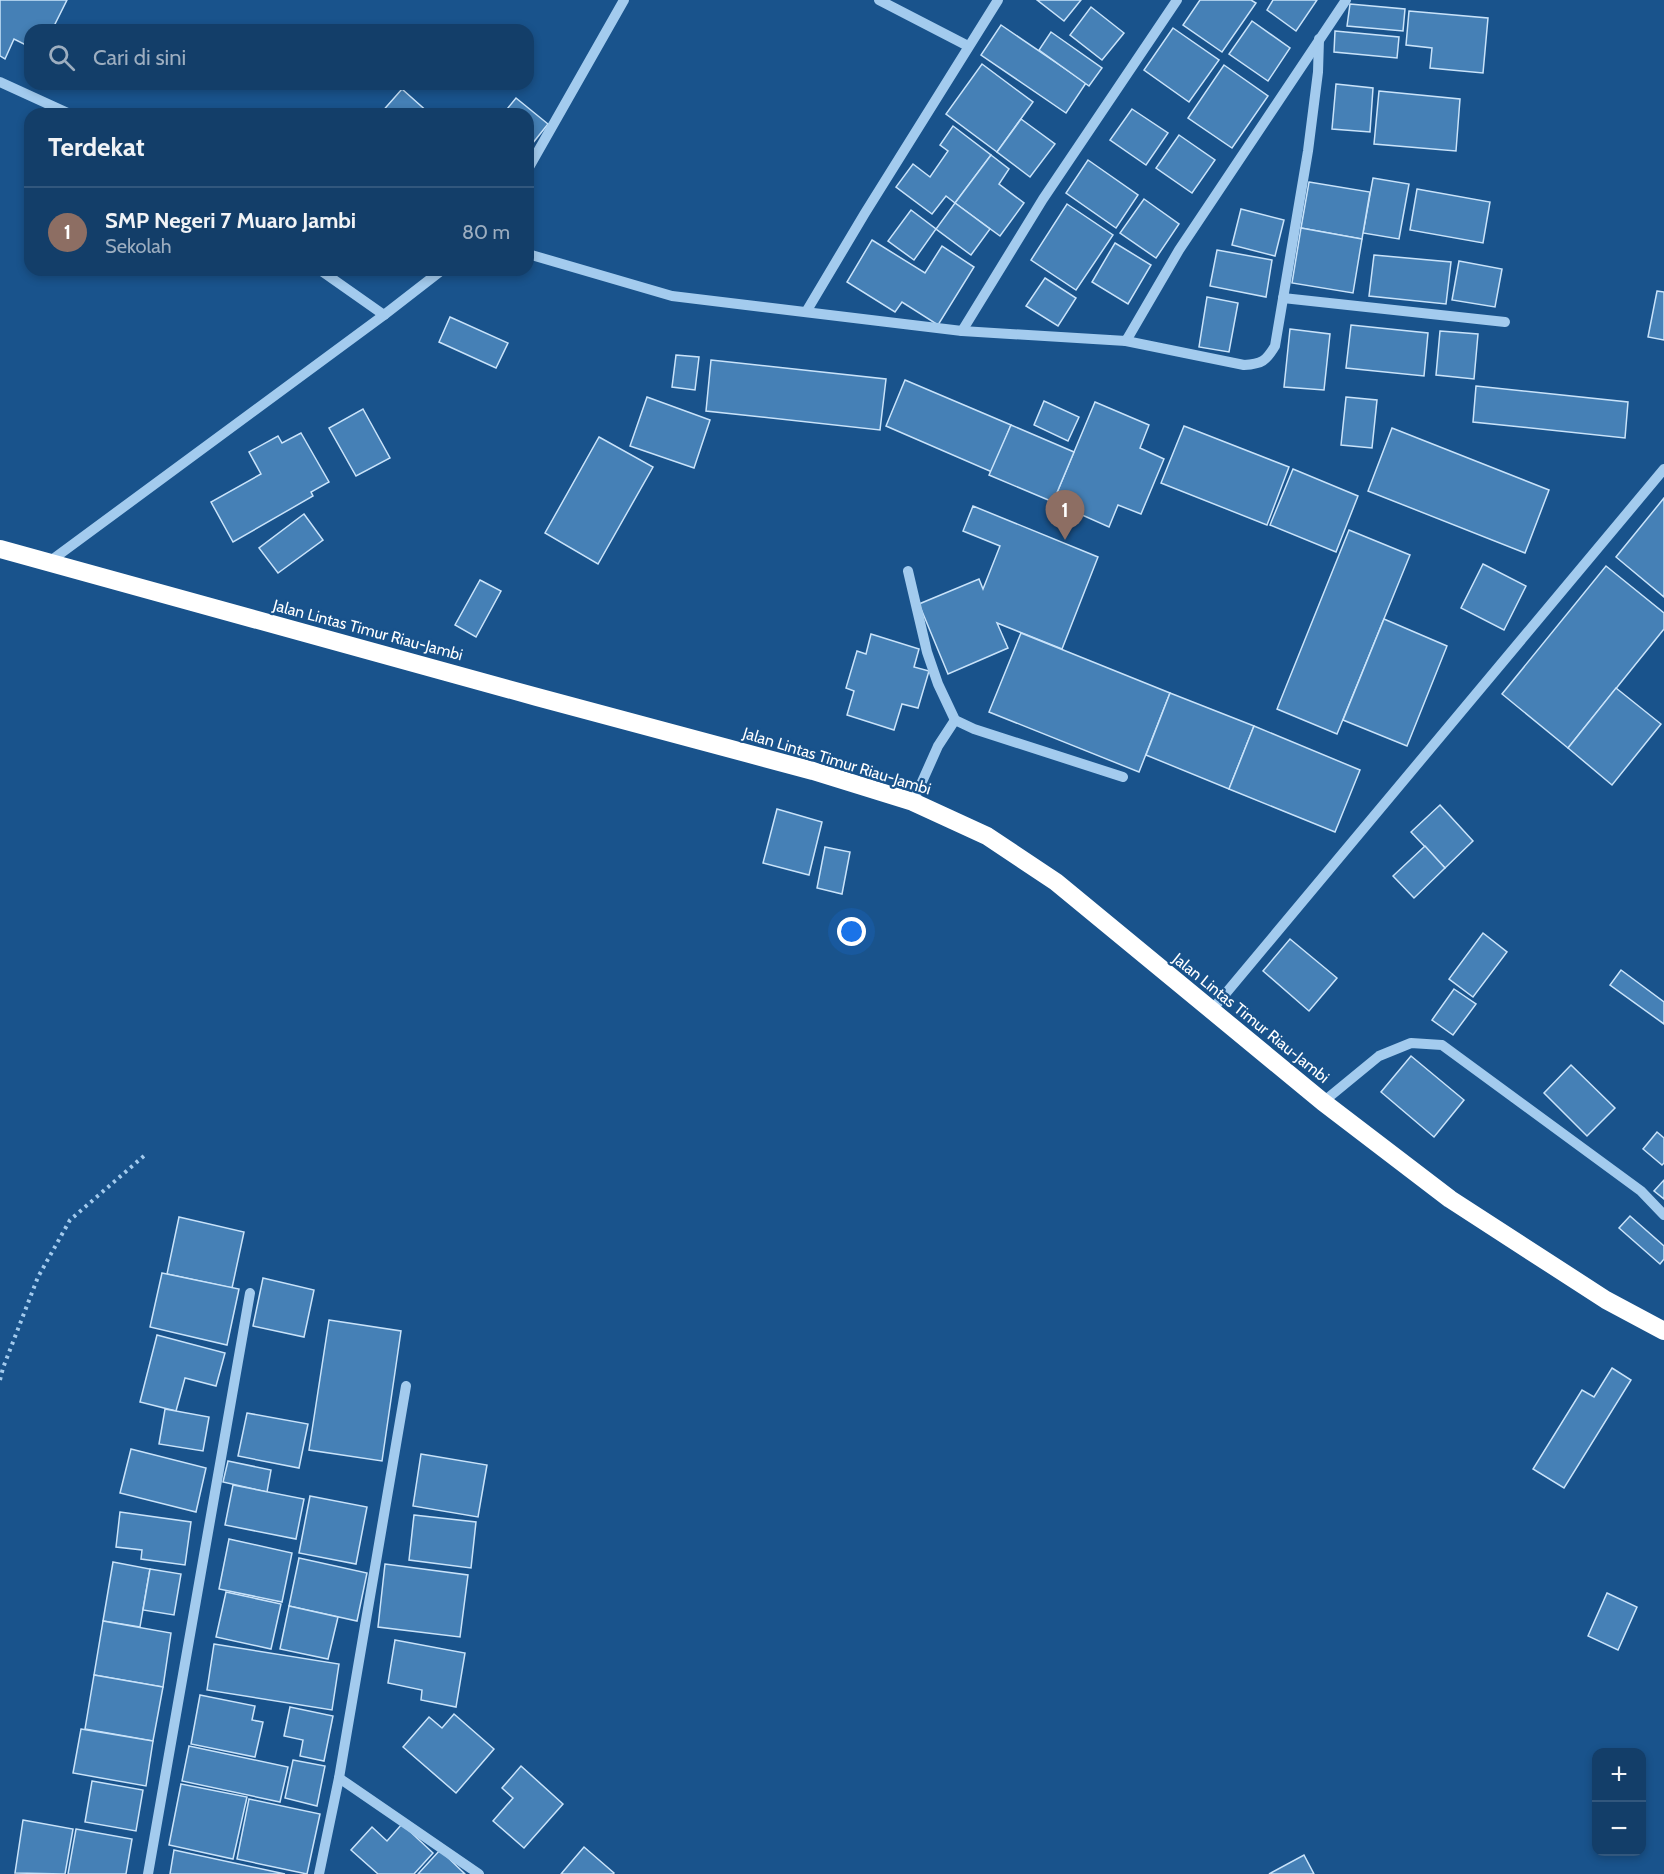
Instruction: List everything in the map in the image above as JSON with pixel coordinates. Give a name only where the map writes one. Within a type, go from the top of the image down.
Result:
[{"type":"highway","name":"Jalan Lintas Timur Riau-Jambi","points":[[0,549],[813,771],[913,802],[987,836],[1056,882],[1323,1102],[1450,1199],[1606,1300],[1664,1331]]},
{"type":"street","points":[[534,158],[624,0]]},
{"type":"street","points":[[879,0],[968,46]]},
{"type":"street","points":[[806,312],[998,0]]},
{"type":"street","points":[[962,331],[1043,199],[1177,0]]},
{"type":"street","points":[[1126,341],[1179,250],[1346,0]]},
{"type":"street","points":[[534,256],[672,296],[962,331],[1126,341],[1244,365],[1255,365],[1267,360],[1275,346],[1308,151],[1318,72],[1319,39]]},
{"type":"street","points":[[0,82],[57,108]]},
{"type":"street","points":[[329,276],[384,315]]},
{"type":"street","points":[[49,562],[434,276]]},
{"type":"street","points":[[1283,298],[1505,322]]},
{"type":"street","points":[[1211,1011],[1664,469]]},
{"type":"street","points":[[908,571],[927,652],[938,684],[955,720],[974,729],[1123,777]]},
{"type":"street","points":[[913,802],[938,746],[955,720]]},
{"type":"street","points":[[1323,1102],[1379,1056],[1412,1043],[1442,1045],[1641,1191],[1664,1215]]},
{"type":"street","points":[[148,1874],[250,1293]]},
{"type":"street","points":[[319,1874],[339,1778],[406,1386]]},
{"type":"street","points":[[339,1778],[479,1874]]},
{"type":"path","points":[[0,1380],[38,1277],[70,1220],[145,1155]]},
{"type":"building","points":[[0,0],[67,0],[55,24],[24,24],[24,44],[14,39],[5,59],[0,56]]},
{"type":"building","points":[[1037,0],[1081,0],[1064,21]]},
{"type":"building","points":[[1200,0],[1251,0],[1256,3],[1222,52],[1183,25]]},
{"type":"building","points":[[1273,0],[1317,0],[1296,31],[1267,10]]},
{"type":"building","points":[[1350,4],[1405,9],[1403,31],[1347,26]]},
{"type":"building","points":[[1091,7],[1124,33],[1102,60],[1070,35]]},
{"type":"building","points":[[1409,11],[1488,18],[1483,73],[1430,68],[1432,48],[1406,45]]},
{"type":"building","points":[[1252,21],[1290,48],[1268,81],[1229,54]]},
{"type":"building","points":[[1001,25],[1086,83],[1066,113],[981,55]]},
{"type":"building","points":[[1173,28],[1219,60],[1189,102],[1144,70]]},
{"type":"building","points":[[1335,31],[1399,37],[1397,58],[1334,52]]},
{"type":"building","points":[[1051,32],[1102,68],[1089,86],[1039,50]]},
{"type":"building","points":[[982,64],[1033,102],[997,152],[946,114]]},
{"type":"building","points":[[1224,65],[1268,96],[1232,148],[1188,118]]},
{"type":"building","points":[[1336,84],[1373,88],[1370,132],[1332,129]]},
{"type":"building","points":[[403,90],[423,108],[385,108]]},
{"type":"building","points":[[1379,91],[1460,99],[1456,151],[1374,144]]},
{"type":"building","points":[[516,98],[528,108],[508,108]]},
{"type":"building","points":[[1132,109],[1168,133],[1146,165],[1110,140]]},
{"type":"building","points":[[534,113],[548,124],[534,142]]},
{"type":"building","points":[[1021,119],[1055,144],[1030,177],[997,152]]},
{"type":"building","points":[[953,126],[991,155],[955,203],[946,196],[932,214],[896,187],[913,164],[930,177],[948,151],[940,145]]},
{"type":"building","points":[[1179,135],[1215,160],[1192,193],[1156,168]]},
{"type":"building","points":[[991,155],[1009,169],[999,184],[1024,203],[1000,236],[955,203]]},
{"type":"building","points":[[1088,160],[1138,195],[1116,228],[1066,193]]},
{"type":"building","points":[[1373,178],[1409,184],[1399,239],[1363,233]]},
{"type":"building","points":[[1309,182],[1370,192],[1362,239],[1301,228]]},
{"type":"building","points":[[1417,189],[1490,202],[1483,243],[1410,230]]},
{"type":"building","points":[[1144,199],[1179,224],[1156,258],[1120,233]]},
{"type":"building","points":[[955,203],[990,229],[971,255],[936,229]]},
{"type":"building","points":[[1067,204],[1113,235],[1076,290],[1031,260]]},
{"type":"building","points":[[1241,209],[1284,220],[1275,256],[1232,245]]},
{"type":"building","points":[[911,210],[936,229],[914,260],[888,241]]},
{"type":"building","points":[[1301,228],[1362,239],[1353,293],[1292,283]]},
{"type":"building","points":[[872,240],[925,273],[942,246],[974,267],[938,325],[902,302],[895,312],[847,282]]},
{"type":"building","points":[[1115,243],[1151,265],[1128,304],[1092,282]]},
{"type":"building","points":[[1217,250],[1272,260],[1266,297],[1210,286]]},
{"type":"building","points":[[1374,255],[1451,262],[1446,304],[1369,296]]},
{"type":"building","points":[[1459,261],[1502,269],[1495,307],[1452,300]]},
{"type":"building","points":[[1045,278],[1076,298],[1058,326],[1026,306]]},
{"type":"building","points":[[1657,291],[1664,292],[1664,340],[1648,337]]},
{"type":"building","points":[[1207,297],[1238,303],[1229,352],[1199,347]]},
{"type":"building","points":[[450,317],[508,343],[496,368],[439,342]]},
{"type":"building","points":[[1351,325],[1428,333],[1424,376],[1346,368]]},
{"type":"building","points":[[1290,329],[1330,334],[1324,390],[1284,387]]},
{"type":"building","points":[[1440,331],[1478,334],[1474,379],[1436,375]]},
{"type":"building","points":[[676,355],[699,357],[695,390],[672,387]]},
{"type":"building","points":[[711,360],[886,379],[880,430],[706,411]]},
{"type":"building","points":[[905,380],[1011,425],[992,472],[886,426]]},
{"type":"building","points":[[1476,386],[1628,402],[1625,438],[1473,422]]},
{"type":"building","points":[[647,397],[710,420],[694,468],[630,446]]},
{"type":"building","points":[[1346,397],[1377,400],[1372,448],[1341,445]]},
{"type":"building","points":[[1044,401],[1079,417],[1068,441],[1034,425]]},
{"type":"building","points":[[1095,402],[1149,425],[1140,448],[1164,459],[1141,514],[1118,505],[1109,527],[1053,502]]},
{"type":"building","points":[[363,409],[390,458],[356,476],[329,428]]},
{"type":"building","points":[[1011,425],[1074,452],[1053,502],[989,475]]},
{"type":"building","points":[[1184,426],[1289,467],[1267,525],[1161,483]]},
{"type":"building","points":[[1392,428],[1549,490],[1525,553],[1368,491]]},
{"type":"building","points":[[301,433],[329,482],[311,492],[313,496],[233,542],[211,502],[261,474],[249,452],[278,436],[282,443]]},
{"type":"building","points":[[599,437],[653,467],[598,564],[545,533]]},
{"type":"building","points":[[1293,469],[1358,496],[1336,552],[1270,525]]},
{"type":"building","points":[[1664,498],[1664,597],[1616,557]]},
{"type":"building","points":[[973,506],[1098,557],[1062,649],[997,623],[1008,648],[948,674],[919,604],[979,579],[983,589],[1000,546],[963,531]]},
{"type":"building","points":[[304,514],[323,540],[278,573],[259,548]]},
{"type":"building","points":[[1349,530],[1410,555],[1337,734],[1277,709]]},
{"type":"building","points":[[1483,564],[1526,586],[1504,630],[1461,608]]},
{"type":"building","points":[[1606,566],[1664,613],[1664,629],[1568,748],[1502,694]]},
{"type":"building","points":[[480,580],[501,591],[476,637],[455,625]]},
{"type":"building","points":[[1384,619],[1447,646],[1407,746],[1343,720]]},
{"type":"building","points":[[1021,633],[1170,693],[1139,772],[989,712]]},
{"type":"building","points":[[871,634],[919,649],[914,667],[929,671],[918,708],[902,704],[894,730],[847,715],[854,691],[846,688],[857,651],[866,654]]},
{"type":"building","points":[[1616,688],[1661,724],[1612,785],[1568,748]]},
{"type":"building","points":[[1170,693],[1254,726],[1229,789],[1146,755]]},
{"type":"building","points":[[1254,726],[1360,770],[1335,832],[1229,789]]},
{"type":"building","points":[[1440,805],[1473,841],[1445,868],[1411,832]]},
{"type":"building","points":[[777,809],[822,822],[809,875],[763,863]]},
{"type":"building","points":[[1425,846],[1445,868],[1414,898],[1393,876]]},
{"type":"building","points":[[825,847],[850,852],[842,894],[817,888]]},
{"type":"building","points":[[1483,933],[1507,952],[1473,997],[1449,979]]},
{"type":"building","points":[[1290,939],[1337,978],[1309,1011],[1263,971]]},
{"type":"building","points":[[1621,970],[1664,1002],[1664,1024],[1610,985]]},
{"type":"building","points":[[1454,989],[1476,1004],[1453,1035],[1432,1020]]},
{"type":"building","points":[[1411,1056],[1464,1100],[1434,1137],[1381,1092]]},
{"type":"building","points":[[1571,1065],[1615,1108],[1587,1136],[1544,1093]]},
{"type":"building","points":[[1657,1132],[1664,1138],[1664,1163],[1662,1165],[1643,1149]]},
{"type":"building","points":[[1664,1180],[1664,1199],[1654,1191]]},
{"type":"building","points":[[1630,1216],[1664,1246],[1664,1259],[1660,1264],[1619,1228]]},
{"type":"building","points":[[179,1217],[244,1232],[232,1288],[167,1274]]},
{"type":"building","points":[[162,1273],[239,1289],[227,1345],[150,1327]]},
{"type":"building","points":[[263,1278],[314,1290],[304,1337],[253,1326]]},
{"type":"building","points":[[329,1320],[401,1331],[382,1461],[309,1450]]},
{"type":"building","points":[[157,1335],[225,1353],[216,1386],[185,1378],[176,1411],[140,1402]]},
{"type":"building","points":[[1612,1368],[1631,1380],[1564,1488],[1533,1469],[1582,1390],[1594,1397]]},
{"type":"building","points":[[165,1409],[209,1417],[203,1451],[159,1444]]},
{"type":"building","points":[[247,1413],[308,1424],[299,1468],[238,1456]]},
{"type":"building","points":[[131,1449],[206,1468],[196,1512],[120,1493]]},
{"type":"building","points":[[421,1454],[487,1465],[478,1517],[413,1506]]},
{"type":"building","points":[[228,1461],[271,1470],[267,1492],[223,1482]]},
{"type":"building","points":[[233,1485],[304,1499],[296,1539],[225,1525]]},
{"type":"building","points":[[310,1496],[367,1507],[356,1564],[299,1553]]},
{"type":"building","points":[[120,1512],[191,1522],[185,1565],[141,1559],[142,1550],[116,1547]]},
{"type":"building","points":[[414,1515],[476,1522],[471,1568],[409,1560]]},
{"type":"building","points":[[229,1539],[292,1553],[282,1602],[219,1589]]},
{"type":"building","points":[[299,1558],[367,1573],[357,1621],[289,1606]]},
{"type":"building","points":[[113,1562],[150,1569],[140,1627],[103,1621]]},
{"type":"building","points":[[385,1564],[468,1575],[460,1637],[378,1627]]},
{"type":"building","points":[[150,1569],[181,1574],[174,1615],[143,1610]]},
{"type":"building","points":[[226,1592],[281,1604],[271,1649],[216,1637]]},
{"type":"building","points":[[1607,1593],[1637,1607],[1618,1650],[1588,1636]]},
{"type":"building","points":[[289,1606],[338,1617],[328,1659],[280,1649]]},
{"type":"building","points":[[103,1621],[171,1633],[163,1687],[94,1675]]},
{"type":"building","points":[[395,1640],[465,1653],[456,1707],[421,1700],[422,1690],[388,1683]]},
{"type":"building","points":[[214,1644],[339,1664],[332,1710],[207,1690]]},
{"type":"building","points":[[94,1675],[163,1687],[153,1741],[85,1729]]},
{"type":"building","points":[[200,1695],[255,1706],[252,1720],[263,1722],[255,1757],[191,1744]]},
{"type":"building","points":[[290,1707],[333,1716],[324,1761],[300,1756],[303,1740],[284,1736]]},
{"type":"building","points":[[454,1714],[494,1749],[456,1793],[403,1747],[429,1717],[442,1728]]},
{"type":"building","points":[[81,1729],[153,1741],[146,1786],[73,1773]]},
{"type":"building","points":[[189,1746],[288,1767],[280,1802],[182,1781]]},
{"type":"building","points":[[293,1760],[325,1766],[317,1806],[285,1798]]},
{"type":"building","points":[[521,1766],[563,1804],[524,1848],[493,1821],[513,1798],[502,1788]]},
{"type":"building","points":[[92,1781],[143,1790],[136,1831],[85,1822]]},
{"type":"building","points":[[181,1784],[247,1797],[233,1859],[169,1845]]},
{"type":"building","points":[[249,1799],[320,1814],[307,1874],[237,1859]]},
{"type":"building","points":[[23,1820],[73,1829],[65,1874],[15,1873]]},
{"type":"building","points":[[402,1824],[433,1853],[414,1874],[378,1874],[351,1850],[372,1827],[387,1841]]},
{"type":"building","points":[[76,1829],[132,1839],[126,1874],[68,1874]]},
{"type":"building","points":[[584,1847],[614,1873],[561,1874]]},
{"type":"building","points":[[174,1850],[285,1874],[170,1874]]},
{"type":"building","points":[[440,1850],[465,1874],[418,1874]]},
{"type":"building","points":[[1304,1855],[1314,1874],[1269,1874]]},
{"type":"place","name":"SMP Negeri 7 Muaro Jambi","points":[[1065,540]]}]
